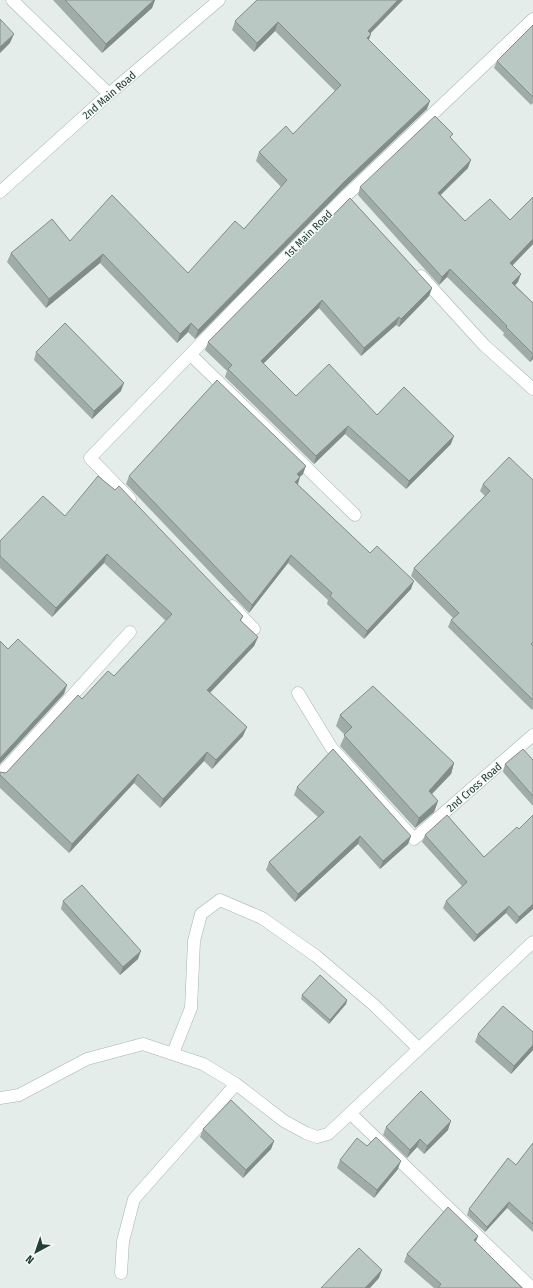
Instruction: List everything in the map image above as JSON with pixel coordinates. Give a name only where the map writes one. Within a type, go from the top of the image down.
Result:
[{"type":"street","points":[[12,0],[109,94]]},
{"type":"street","name":"2nd Main Road","points":[[0,192],[109,94],[219,0]]},
{"type":"street","name":"1st Main Road","points":[[140,509],[90,458],[191,354],[533,18]]},
{"type":"street","points":[[410,265],[484,345],[533,389]]},
{"type":"street","points":[[191,354],[355,515]]},
{"type":"street","points":[[222,595],[254,629]]},
{"type":"street","points":[[0,775],[130,632]]},
{"type":"street","name":"2nd Cross Road","points":[[298,693],[331,746],[414,839],[533,735]]},
{"type":"street","points":[[172,1053],[191,1008],[194,941],[201,914],[220,900],[262,918],[316,956],[374,1005],[418,1048]]},
{"type":"street","points":[[0,1098],[19,1095],[87,1059],[143,1044],[203,1064],[236,1084],[284,1121],[317,1137],[328,1134],[418,1048],[533,942]]},
{"type":"street","points":[[121,1273],[123,1241],[134,1199],[236,1084]]},
{"type":"street","points":[[350,1113],[532,1288]]},
{"type":"building","points":[[65,0],[154,0],[106,44]]},
{"type":"building","points":[[257,0],[398,0],[368,31],[371,34],[367,38],[430,101],[345,181],[198,330],[191,323],[180,334],[103,254],[49,299],[11,253],[52,219],[70,241],[112,195],[188,273],[235,221],[244,229],[287,180],[259,152],[286,126],[293,134],[341,85],[278,22],[257,43],[235,21]]},
{"type":"building","points":[[0,19],[14,34],[0,47]]},
{"type":"building","points":[[533,25],[533,97],[497,61]]},
{"type":"building","points":[[435,116],[453,134],[450,137],[471,160],[438,193],[465,221],[490,199],[510,220],[533,197],[533,239],[510,263],[521,274],[512,283],[533,303],[533,354],[450,269],[442,277],[360,187]]},
{"type":"building","points":[[350,198],[432,288],[401,319],[399,317],[364,348],[322,300],[261,361],[296,396],[329,364],[377,415],[404,387],[454,436],[409,481],[348,426],[316,456],[228,369],[232,365],[208,342]]},
{"type":"building","points":[[65,323],[124,383],[94,411],[36,352]]},
{"type":"building","points":[[217,380],[306,466],[297,474],[300,477],[295,482],[370,553],[377,546],[414,581],[367,631],[330,596],[332,593],[291,555],[252,605],[129,476]]},
{"type":"building","points":[[509,457],[533,480],[533,642],[531,644],[533,646],[533,700],[451,620],[459,613],[414,568],[490,491],[483,484]]},
{"type":"building","points":[[98,476],[115,490],[119,486],[243,616],[240,620],[258,637],[207,690],[247,727],[216,760],[207,752],[163,799],[138,774],[72,844],[0,775],[0,772],[6,773],[78,695],[82,699],[108,671],[114,676],[172,614],[107,554],[56,608],[0,556],[0,541],[43,496],[65,516]]},
{"type":"building","points":[[18,639],[67,685],[0,758],[0,641],[8,649]]},
{"type":"building","points":[[373,686],[454,763],[429,791],[438,801],[419,818],[344,735],[352,727],[340,715]]},
{"type":"building","points":[[333,749],[411,836],[383,861],[360,836],[298,894],[269,862],[324,812],[297,787]]},
{"type":"building","points":[[523,749],[533,760],[533,796],[505,764]]},
{"type":"building","points":[[447,815],[484,857],[517,827],[519,829],[533,815],[533,904],[519,917],[509,906],[477,935],[446,901],[467,882],[425,835]]},
{"type":"building","points":[[82,885],[141,951],[123,967],[63,901]]},
{"type":"building","points":[[320,975],[347,1000],[330,1020],[302,995]]},
{"type":"building","points":[[503,1006],[533,1032],[533,1045],[514,1066],[478,1034]]},
{"type":"building","points":[[421,1091],[451,1121],[427,1146],[420,1139],[410,1150],[386,1127]]},
{"type":"building","points":[[231,1100],[274,1141],[246,1170],[203,1129]]},
{"type":"building","points":[[376,1137],[401,1161],[377,1190],[340,1160],[357,1138],[367,1146]]},
{"type":"building","points":[[533,1143],[533,1224],[509,1202],[487,1227],[469,1209],[508,1158],[516,1165]]},
{"type":"building","points":[[448,1207],[478,1236],[474,1240],[522,1288],[438,1288],[441,1284],[407,1254]]},
{"type":"building","points":[[359,1248],[382,1270],[365,1288],[321,1288]]}]
